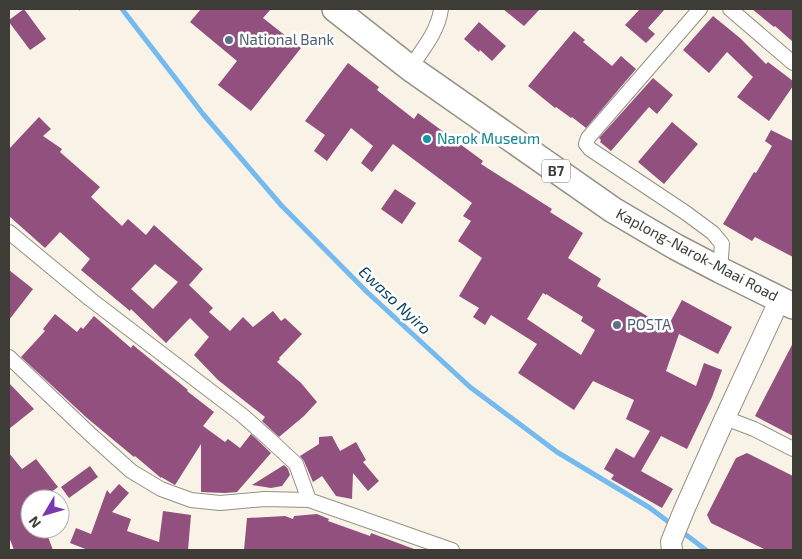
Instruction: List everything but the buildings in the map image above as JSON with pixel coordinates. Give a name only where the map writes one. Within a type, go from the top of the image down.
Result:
[{"type":"highway","name":"Kaplong-Narok-Maai Road","points":[[335,9],[410,68],[613,210],[676,247],[786,302]]},
{"type":"street","points":[[410,68],[432,35],[441,9]]},
{"type":"street","points":[[700,9],[588,138],[586,144],[590,149],[713,233],[722,244],[720,270]]},
{"type":"street","points":[[730,9],[793,63]]},
{"type":"street","points":[[9,232],[90,299],[242,415],[268,438],[296,464],[309,500]]},
{"type":"street","points":[[671,546],[684,510],[725,418],[786,302]]},
{"type":"street","points":[[9,357],[131,471],[161,489],[191,500],[220,503],[264,498],[309,500],[452,550]]},
{"type":"street","points":[[725,418],[754,429],[793,448]]},
{"type":"waterway","name":"Ewaso Nyiro","points":[[122,9],[203,114],[281,205],[367,292],[470,387],[557,452],[650,508],[674,526]]},
{"type":"waterway","name":"Ewaso Nyiro","points":[[681,531],[706,550]]},
{"type":"place","name":"National Bank","points":[[229,40]]},
{"type":"place","name":"Narok Museum","points":[[427,139]]},
{"type":"place","name":"POSTA","points":[[617,325]]}]
